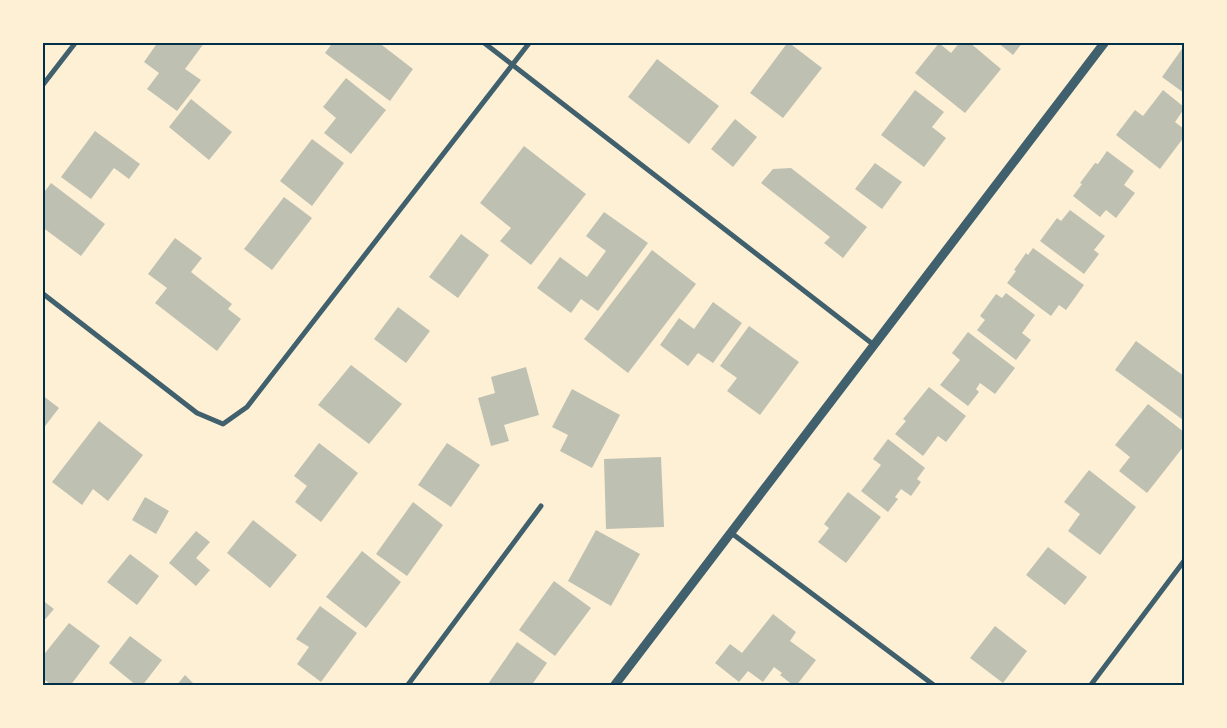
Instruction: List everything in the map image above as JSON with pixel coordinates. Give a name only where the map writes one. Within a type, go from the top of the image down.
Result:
[{"type":"street","points":[[42,86],[76,42]]},
{"type":"street","points":[[483,42],[874,345]]},
{"type":"street","points":[[42,293],[197,413],[223,424],[247,406],[530,42]]},
{"type":"street","points":[[614,686],[1105,42]]},
{"type":"street","points":[[407,686],[541,506]]},
{"type":"street","points":[[730,532],[935,686]]},
{"type":"street","points":[[1090,686],[1184,561]]},
{"type":"building","points":[[158,42],[205,42],[185,69],[201,80],[177,111],[147,89],[159,73],[144,62]]},
{"type":"building","points":[[333,42],[378,42],[413,69],[390,101],[325,53]]},
{"type":"building","points":[[788,42],[822,68],[783,118],[750,93]]},
{"type":"building","points":[[960,42],[969,42],[1001,69],[965,113],[915,73],[939,43],[951,53]]},
{"type":"building","points":[[997,42],[1023,42],[1013,55]]},
{"type":"building","points":[[1184,46],[1184,93],[1162,77]]},
{"type":"building","points":[[657,59],[719,106],[689,144],[628,97]]},
{"type":"building","points":[[346,78],[386,110],[351,154],[324,133],[336,118],[323,107]]},
{"type":"building","points":[[915,90],[944,112],[932,127],[946,138],[924,167],[881,135]]},
{"type":"building","points":[[1163,90],[1184,107],[1175,122],[1184,129],[1184,137],[1160,169],[1116,135],[1135,110],[1143,116]]},
{"type":"building","points":[[191,99],[232,132],[209,160],[169,127]]},
{"type":"building","points":[[735,119],[757,137],[733,167],[711,149]]},
{"type":"building","points":[[95,131],[140,164],[129,179],[114,168],[91,199],[61,177]]},
{"type":"building","points":[[312,139],[344,163],[312,206],[280,181]]},
{"type":"building","points":[[524,146],[586,194],[531,265],[500,241],[511,228],[480,203]]},
{"type":"building","points":[[1107,151],[1134,171],[1124,185],[1135,193],[1116,218],[1106,210],[1100,217],[1073,196],[1095,163],[1098,164]]},
{"type":"building","points":[[875,163],[902,182],[882,209],[855,189]]},
{"type":"building","points":[[791,168],[867,227],[843,258],[824,243],[830,237],[761,183],[773,169]]},
{"type":"building","points":[[51,183],[105,224],[81,256],[42,227],[42,195]]},
{"type":"building","points":[[284,197],[312,218],[272,270],[244,249]]},
{"type":"building","points":[[1070,210],[1105,236],[1094,250],[1099,254],[1084,274],[1040,241],[1057,218],[1061,221]]},
{"type":"building","points":[[604,212],[648,243],[598,311],[581,299],[571,313],[537,288],[560,257],[587,277],[606,251],[586,236]]},
{"type":"building","points":[[461,234],[489,255],[458,298],[429,277]]},
{"type":"building","points":[[175,238],[202,258],[191,272],[232,304],[228,309],[241,319],[217,351],[155,303],[167,288],[148,274]]},
{"type":"building","points":[[1033,248],[1084,285],[1066,310],[1059,305],[1051,316],[1007,283],[1026,253],[1028,255]]},
{"type":"building","points":[[652,250],[696,284],[628,373],[584,339]]},
{"type":"building","points":[[1006,293],[1035,315],[1022,333],[1031,340],[1016,360],[977,330],[985,320],[980,316],[996,294],[1002,298]]},
{"type":"building","points":[[713,302],[742,323],[713,363],[698,353],[688,366],[660,345],[679,318],[694,329]]},
{"type":"building","points":[[398,307],[430,331],[406,363],[374,339]]},
{"type":"building","points":[[749,326],[799,362],[760,415],[727,391],[737,378],[720,366]]},
{"type":"building","points":[[968,332],[1015,368],[995,394],[980,383],[976,389],[979,392],[968,406],[940,385],[960,360],[952,353]]},
{"type":"building","points":[[1136,341],[1184,376],[1183,420],[1115,370]]},
{"type":"building","points":[[351,365],[402,404],[369,444],[318,405]]},
{"type":"building","points":[[526,367],[539,415],[504,425],[509,441],[491,446],[478,398],[495,393],[491,377]]},
{"type":"building","points":[[929,387],[966,416],[946,442],[938,436],[923,456],[895,434],[906,421],[903,419]]},
{"type":"building","points":[[572,389],[620,415],[592,468],[560,451],[568,435],[552,427]]},
{"type":"building","points":[[42,395],[59,408],[42,430]]},
{"type":"building","points":[[1148,404],[1184,432],[1184,446],[1147,493],[1119,471],[1130,457],[1115,445]]},
{"type":"building","points":[[99,421],[143,455],[108,501],[93,489],[82,505],[52,482]]},
{"type":"building","points":[[888,439],[925,468],[917,479],[921,482],[911,496],[901,489],[895,497],[898,499],[888,512],[861,491],[881,465],[873,459]]},
{"type":"building","points":[[319,443],[358,473],[321,522],[295,502],[307,486],[294,476]]},
{"type":"building","points":[[447,443],[480,465],[451,507],[418,485]]},
{"type":"building","points":[[661,457],[664,527],[606,529],[604,459]]},
{"type":"building","points":[[1089,470],[1136,507],[1100,555],[1068,531],[1080,514],[1064,502]]},
{"type":"building","points":[[848,492],[881,517],[846,563],[818,542],[829,528],[824,524]]},
{"type":"building","points":[[145,497],[169,511],[156,534],[132,520]]},
{"type":"building","points":[[413,502],[443,525],[407,576],[376,554]]},
{"type":"building","points":[[253,520],[297,555],[270,588],[227,553]]},
{"type":"building","points":[[596,530],[640,554],[611,606],[568,581]]},
{"type":"building","points":[[196,531],[210,542],[196,558],[210,570],[196,586],[169,563]]},
{"type":"building","points":[[1048,547],[1087,577],[1065,605],[1026,575]]},
{"type":"building","points":[[362,551],[401,582],[366,628],[326,597]]},
{"type":"building","points":[[130,554],[159,576],[137,605],[107,582]]},
{"type":"building","points":[[554,581],[591,608],[555,656],[519,630]]},
{"type":"building","points":[[42,600],[54,609],[42,623]]},
{"type":"building","points":[[320,606],[357,633],[321,682],[297,664],[309,647],[296,639]]},
{"type":"building","points":[[773,614],[796,632],[790,641],[816,660],[796,686],[780,675],[782,673],[774,667],[763,682],[748,671],[739,682],[715,663],[730,644],[742,653]]},
{"type":"building","points":[[69,623],[100,646],[70,686],[53,686],[42,678],[42,657]]},
{"type":"building","points":[[995,626],[1027,651],[1003,683],[970,658]]},
{"type":"building","points":[[130,636],[162,660],[142,686],[137,686],[109,663]]},
{"type":"building","points":[[517,642],[547,663],[531,686],[490,686],[488,684]]},
{"type":"building","points":[[185,675],[196,686],[176,686]]}]
